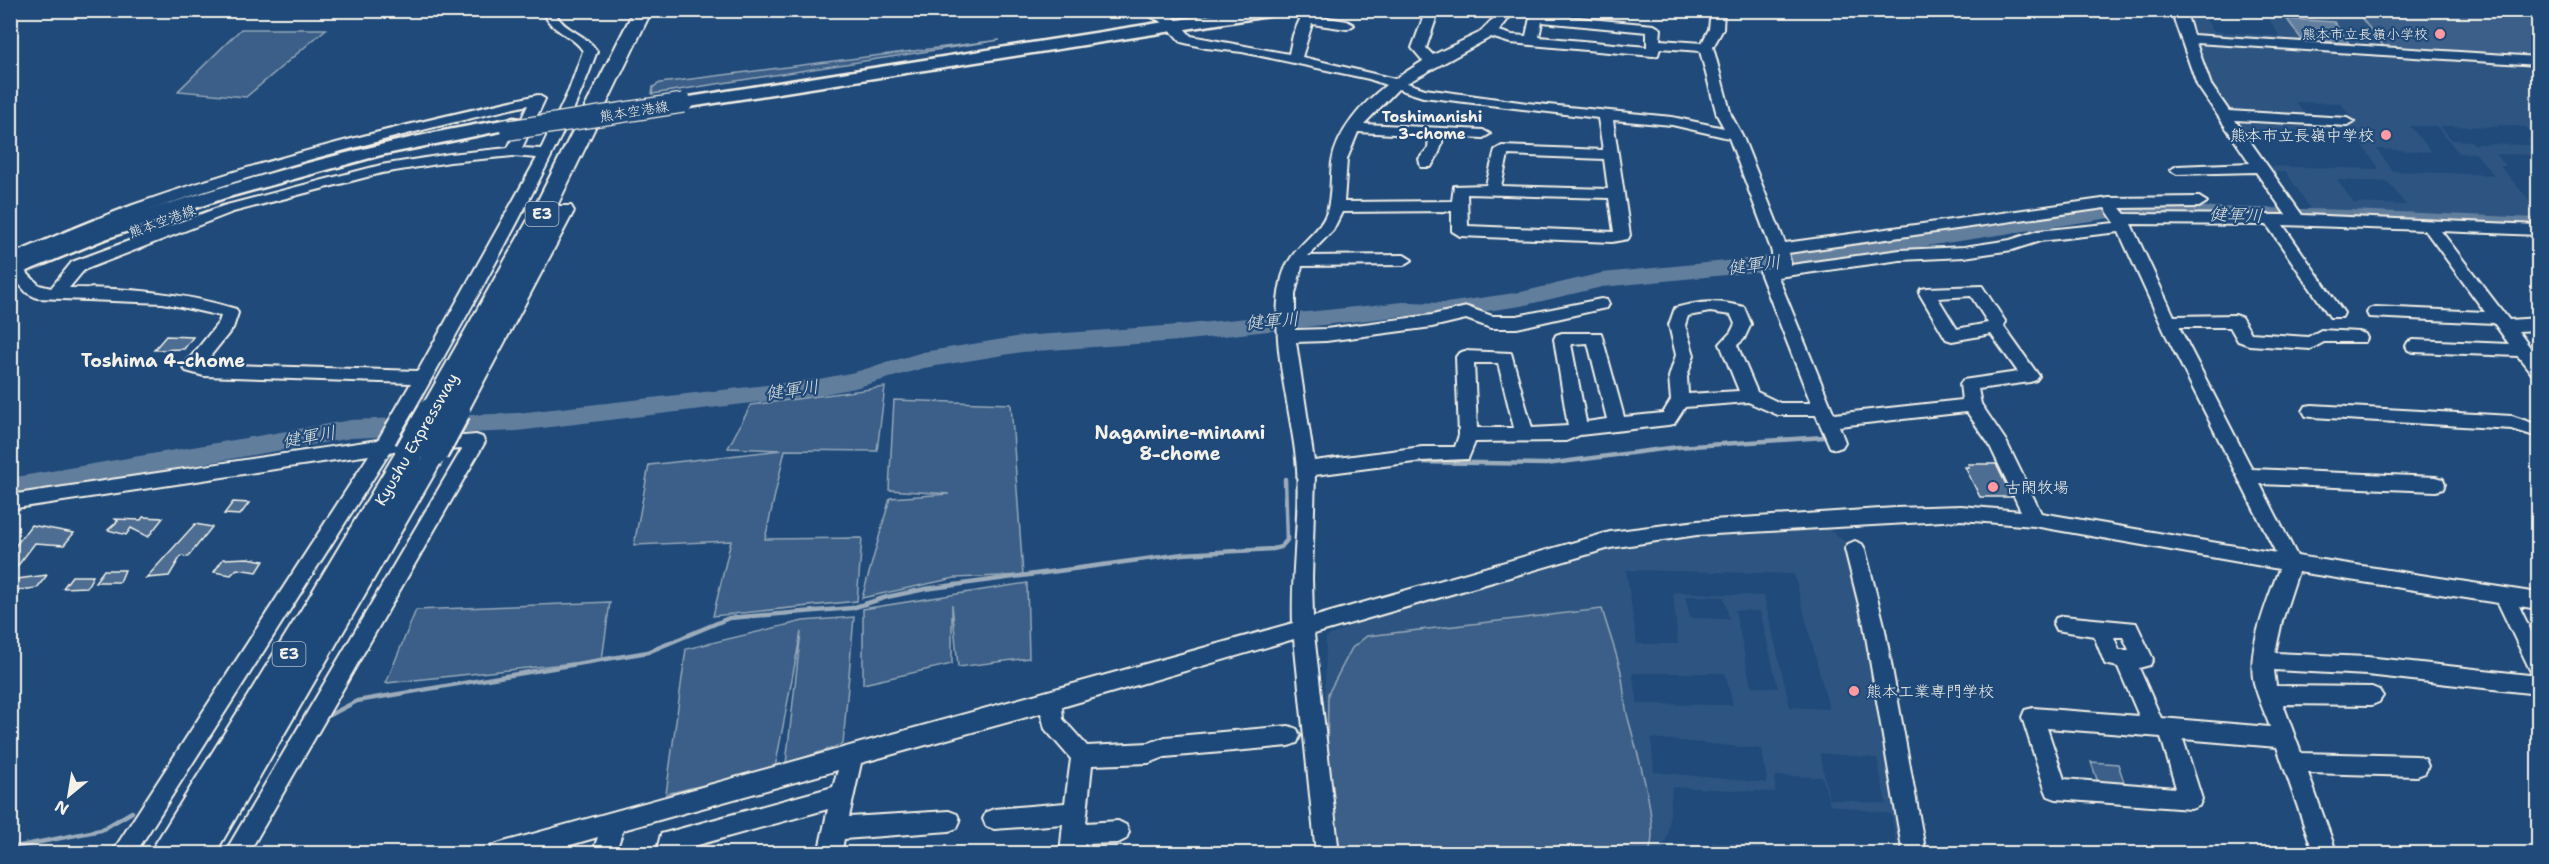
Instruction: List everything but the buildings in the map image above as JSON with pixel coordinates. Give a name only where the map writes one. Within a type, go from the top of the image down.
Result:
[{"type":"highway","name":"Kyushu Expressway","points":[[444,412],[643,10]]},
{"type":"highway","name":"Kyushu Expressway","points":[[165,854],[318,607],[409,450],[444,412],[560,218],[659,10]]},
{"type":"highway","name":"Kyushu Expressway","points":[[197,854],[291,698],[409,450]]},
{"type":"main road","name":"熊本空港線","points":[[1173,23],[1229,10]]},
{"type":"main road","name":"熊本空港線","points":[[13,270],[198,207],[296,178],[359,160],[512,126],[1173,23],[1275,10]]},
{"type":"street","points":[[122,854],[339,519],[409,450],[423,377],[476,285],[546,154],[576,90],[590,51],[581,38],[557,27],[551,16],[554,10]]},
{"type":"street","points":[[1432,61],[1419,48],[1433,10]]},
{"type":"street","points":[[1328,854],[1304,629],[1302,591],[1307,512],[1306,469],[1287,336],[1287,287],[1296,261],[1304,250],[1327,229],[1336,207],[1338,159],[1354,128],[1376,100],[1395,84],[1432,61],[1490,32],[1509,10]]},
{"type":"street","points":[[1719,10],[1716,29],[1706,47],[1724,115],[1735,135],[1779,249],[1784,271]]},
{"type":"street","points":[[2181,10],[2181,19],[2190,39],[2204,84],[2297,220]]},
{"type":"street","points":[[1145,11],[1173,23],[1186,39],[1373,76],[1423,93],[1527,107],[1671,122],[1735,135]]},
{"type":"street","points":[[1295,59],[1300,35],[1309,15],[1347,25]]},
{"type":"street","points":[[1490,32],[1510,39],[1653,52],[1654,29],[1536,18],[1532,40]]},
{"type":"street","points":[[2190,39],[2537,63]]},
{"type":"street","points":[[1654,44],[1706,47]]},
{"type":"street","points":[[423,377],[204,370],[192,367],[227,324],[230,313],[207,304],[169,298],[34,292],[13,270],[137,209],[320,151],[538,99],[513,152]]},
{"type":"street","points":[[1605,114],[1617,194],[1622,235],[1612,237],[1460,231],[1459,189],[1617,194]]},
{"type":"street","points":[[2226,116],[2348,122]]},
{"type":"street","points":[[1354,128],[1482,134]]},
{"type":"street","points":[[1426,164],[1426,159],[1435,149],[1436,132]]},
{"type":"street","points":[[1492,190],[1502,150],[1611,155]]},
{"type":"street","points":[[55,294],[78,266],[228,210],[381,169],[513,152],[546,154]]},
{"type":"street","points":[[1779,249],[2109,203],[2199,202],[2177,170],[2259,167]]},
{"type":"street","points":[[2109,203],[2123,223],[2168,322],[2291,563],[2270,627],[2263,661],[2264,681],[2326,854]]},
{"type":"street","points":[[1336,207],[1459,207]]},
{"type":"street","points":[[2272,220],[2336,313]]},
{"type":"street","points":[[1836,442],[1768,273],[1900,255],[1964,252],[2012,245],[2038,236],[2123,223],[2297,220],[2428,224],[2537,231]]},
{"type":"street","points":[[2428,224],[2538,370]]},
{"type":"street","points":[[1296,261],[1404,260]]},
{"type":"street","points":[[1287,336],[1326,335],[1432,321],[1467,313],[1491,322],[1517,322],[1601,304]]},
{"type":"street","points":[[1468,435],[1566,434],[1578,429],[1668,418],[1680,401],[1678,377],[1685,355],[1677,325],[1681,312],[1697,307],[1722,305],[1738,311],[1743,324],[1738,335],[1728,344],[1750,396]]},
{"type":"street","points":[[2375,313],[2538,324]]},
{"type":"street","points":[[2168,322],[2235,321],[2244,337],[2250,339],[2312,343],[2321,336],[2360,338]]},
{"type":"street","points":[[1995,328],[2030,376],[1969,384],[1971,405],[1997,441],[2034,519]]},
{"type":"street","points":[[1578,429],[1562,339],[1595,337],[1617,425]]},
{"type":"street","points":[[2414,346],[2523,350]]},
{"type":"street","points":[[1306,469],[1422,454],[1462,454],[1468,435],[1465,357],[1505,357],[1525,435]]},
{"type":"street","points":[[1680,401],[1750,396],[1778,409],[1824,415],[1971,405]]},
{"type":"street","points":[[2312,411],[2512,423],[2538,431]]},
{"type":"street","points":[[10,502],[476,442],[235,854]]},
{"type":"street","points":[[2245,476],[2436,484]]},
{"type":"street","points":[[500,854],[1051,701],[1610,540],[1697,528],[1961,513],[2034,519],[2291,563],[2538,601]]},
{"type":"street","points":[[1855,549],[1874,625],[1915,854]]},
{"type":"street","points":[[2504,595],[2538,666]]},
{"type":"street","points":[[2063,624],[2101,629],[2112,658],[2126,659],[2162,728],[2191,799],[2056,789],[2033,717],[2162,728],[2285,738]]},
{"type":"street","points":[[2263,661],[2367,666],[2538,685]]},
{"type":"street","points":[[2269,695],[2372,696]]},
{"type":"street","points":[[1051,701],[1053,722],[1082,756],[1073,833]]},
{"type":"street","points":[[1082,756],[1149,753],[1165,747],[1289,736]]},
{"type":"street","points":[[829,854],[852,756]]},
{"type":"street","points":[[2294,763],[2416,766]]},
{"type":"street","points":[[668,854],[669,842],[843,795]]},
{"type":"street","points":[[994,819],[1073,833],[1118,832]]},
{"type":"street","points":[[835,830],[949,820]]},
{"type":"street","points":[[603,854],[615,822]]},
{"type":"shaded area","name":"熊本市立長嶺小学校","points":[[2187,11],[2201,11],[2213,31],[2279,36],[2267,15],[2216,11],[2527,11],[2538,27],[2538,58],[2192,36],[2187,21]]},
{"type":"shaded area","name":"熊本市立長嶺小学校","points":[[2356,11],[2527,11],[2538,27],[2538,58],[2385,48]]},
{"type":"shaded area","points":[[2287,19],[2334,22],[2349,43],[2302,40]]},
{"type":"shaded area","points":[[241,29],[326,29],[246,97],[178,91]]},
{"type":"shaded area","points":[[1000,40],[652,94],[653,87],[660,83]]},
{"type":"shaded area","name":"熊本市立長嶺中学校","points":[[2196,42],[2529,64],[2538,75],[2538,139],[2538,155],[2496,154],[2506,166],[2500,166],[2538,210],[2538,221],[2311,210],[2286,172],[2267,172],[2264,166],[2379,169],[2349,129],[2244,131],[2236,126],[2208,82]],"holes":[[[2296,102],[2340,103],[2353,119],[2308,118]],[[2410,126],[2436,126],[2459,153],[2475,153],[2494,175],[2393,171],[2377,149],[2432,152]],[[2440,126],[2526,127],[2538,139],[2527,139],[2531,145],[2474,144],[2471,141],[2452,140]],[[2337,180],[2388,182],[2406,205],[2354,203]]]},
{"type":"shaded area","points":[[885,387],[877,451],[785,450],[765,539],[862,538],[857,601],[713,616],[731,541],[634,545],[649,465],[782,450],[728,448],[751,405]]},
{"type":"shaded area","points":[[894,400],[1011,404],[1023,575],[955,578],[862,598],[890,498],[949,494],[889,490]]},
{"type":"shaded area","name":"熊本工業専門学校","points":[[1825,527],[1855,549],[1905,853],[1898,853],[1891,814],[1830,805],[1822,777],[1775,776],[1775,792],[1672,787],[1668,834],[1662,853],[1648,853],[1651,848],[1621,672],[1602,609],[1368,636],[1352,648],[1338,852],[1372,853],[1333,853],[1324,737],[1326,637],[1365,620],[1614,547],[1720,533]],"holes":[[[1626,570],[1794,574],[1829,709],[1790,707],[1764,596],[1673,592],[1678,644],[1637,644]],[[1685,596],[1724,597],[1729,619],[1690,618]],[[1735,610],[1760,611],[1778,688],[1751,686]],[[1632,673],[1725,673],[1733,705],[1638,704]],[[1651,738],[1762,749],[1767,783],[1654,772]],[[1820,753],[1877,758],[1886,804],[1829,799]]]},
{"type":"shaded area","points":[[1027,583],[1029,658],[958,667],[952,604],[952,664],[863,684],[863,609]]},
{"type":"shaded area","points":[[610,602],[602,660],[386,683],[416,610]]},
{"type":"shaded area","points":[[1602,609],[1621,672],[1627,712],[1650,807],[1652,826],[1648,854],[1337,852],[1327,761],[1328,694],[1352,648],[1367,636]]},
{"type":"shaded area","points":[[854,617],[843,744],[786,764],[801,632],[775,768],[666,794],[686,649],[803,621]]},
{"type":"shaded area","points":[[2091,762],[2118,764],[2127,791],[2100,788]]},
{"type":"shaded area","points":[[1712,842],[1827,850],[1827,853],[1713,853]]},
{"type":"waterway","name":"健軍川","points":[[10,488],[351,429],[517,422],[819,387],[855,380],[923,360],[1022,344],[1179,333],[1403,309],[1446,310],[1521,299],[1602,280],[1757,265],[2117,211],[2349,216],[2538,225]]},
{"type":"waterway","points":[[1757,265],[1762,276]]},
{"type":"waterway","points":[[1411,462],[1546,464],[1678,447],[1824,437]]},
{"type":"waterway","points":[[324,718],[357,701],[648,652],[729,618],[852,608],[887,597],[925,589],[1183,554],[1273,549],[1281,547],[1287,540],[1285,479]]},
{"type":"waterway","points":[[10,848],[101,830],[132,812]]},
{"type":"place","name":"熊本市立長嶺小学校","points":[[2440,34]]},
{"type":"place","name":"熊本市立長嶺中学校","points":[[2386,135]]},
{"type":"place","name":"古閑牧場","points":[[1993,487]]},
{"type":"place","name":"熊本工業専門学校","points":[[1854,691]]},
{"type":"district","name":"Toshimanishi 3-chome","points":[[1432,126]]},
{"type":"district","name":"Toshima 4-chome","points":[[163,361]]},
{"type":"district","name":"Nagamine-minami 8-chome","points":[[1180,443]]}]
